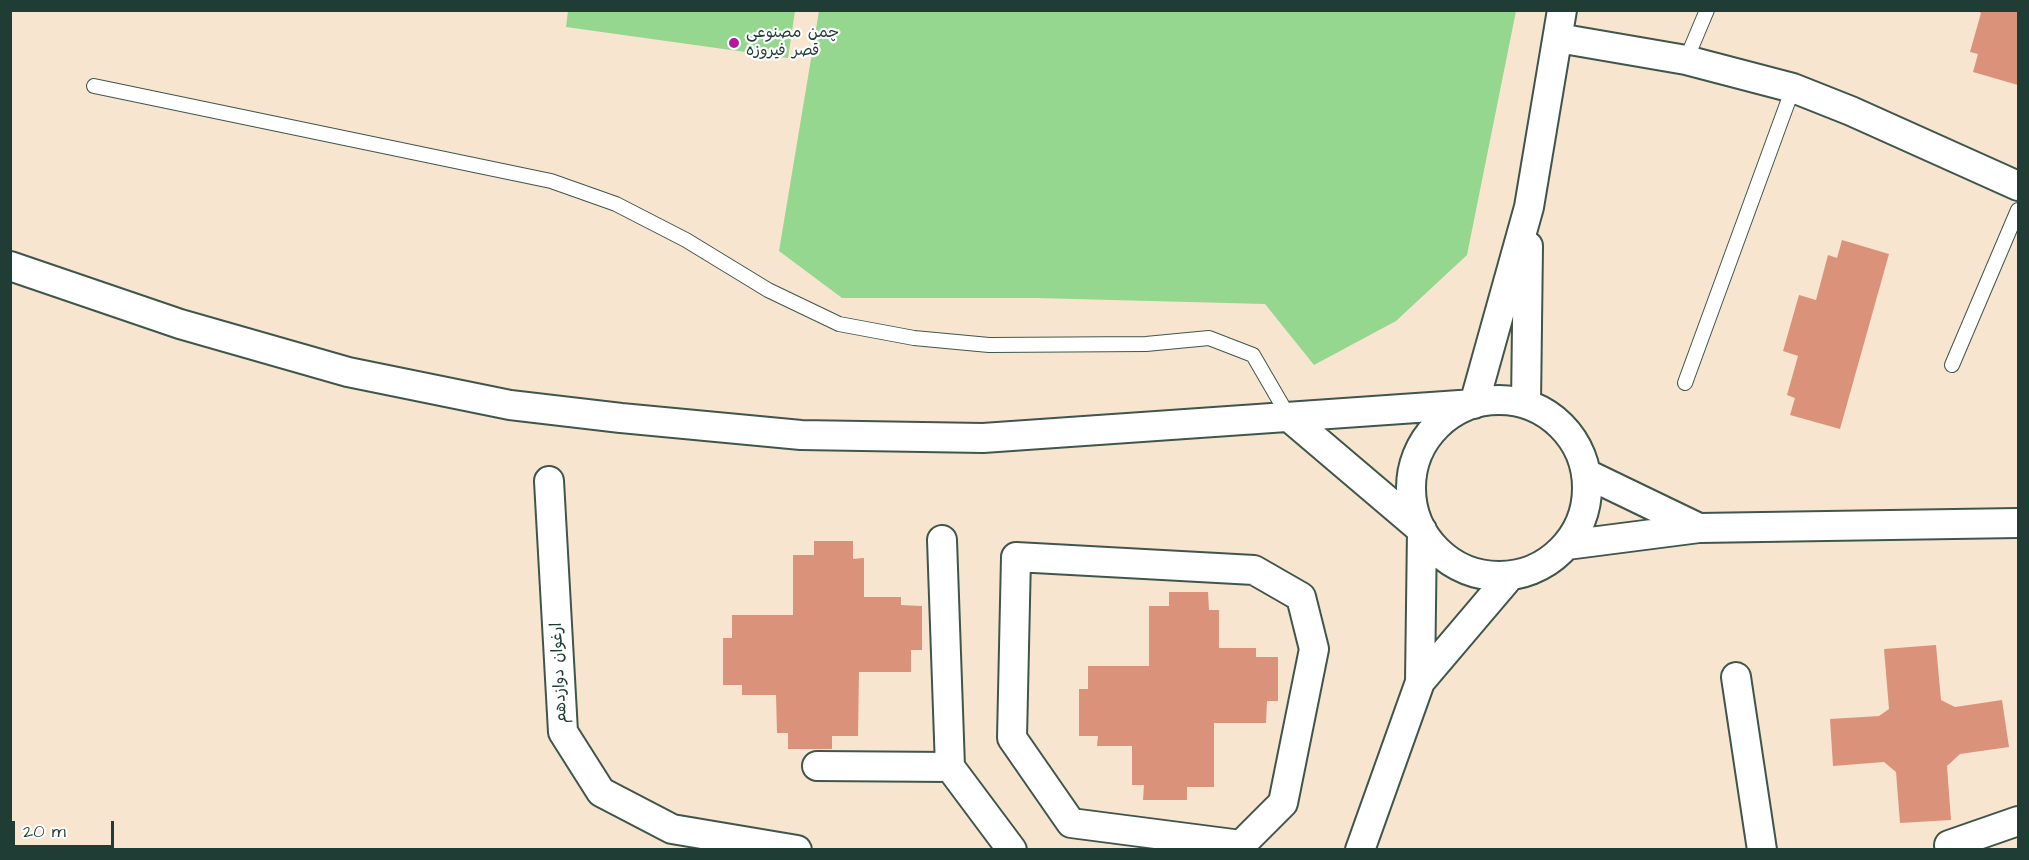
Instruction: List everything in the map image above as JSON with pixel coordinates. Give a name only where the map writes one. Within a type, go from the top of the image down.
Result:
[{"type":"street","points":[[1360,849],[1419,682],[1422,530],[1413,506],[1412,480],[1418,454],[1437,426],[1450,415],[1474,404],[1529,207],[1560,24],[1793,88],[1851,111],[2019,186]]},
{"type":"street","points":[[1526,404],[1529,207]]},
{"type":"street","points":[[10,266],[180,324],[348,372],[510,405],[801,435],[983,438],[1474,404],[1500,399],[1526,404],[1548,414],[1566,430],[1579,451],[1587,474],[1587,499],[1580,523],[1567,545],[1551,560],[1532,570],[1510,576],[1484,575],[1459,567],[1438,551],[1422,530],[1289,417]]},
{"type":"street","points":[[1587,474],[1699,528]]},
{"type":"street","name":"ارغوان دوازدهم","points":[[549,481],[563,732],[600,792],[672,829],[737,845],[797,849]]},
{"type":"street","points":[[1567,545],[1699,528],[2019,523]]},
{"type":"street","points":[[942,540],[950,767],[1012,849]]},
{"type":"street","points":[[1016,557],[1254,570],[1301,597],[1314,649],[1283,803],[1241,847],[1071,823],[1012,738],[1016,557]]},
{"type":"street","points":[[1419,682],[1510,576]]},
{"type":"street","points":[[1737,677],[1762,849]]},
{"type":"street","points":[[817,766],[950,767]]},
{"type":"street","points":[[1949,845],[2019,821]]},
{"type":"lane","points":[[1686,60],[1707,10]]},
{"type":"lane","points":[[94,86],[551,181],[616,204],[686,240],[768,290],[839,324],[914,338],[989,345],[1146,344],[1209,338],[1254,355],[1289,417]]},
{"type":"lane","points":[[1685,383],[1793,88]]},
{"type":"lane","points":[[1952,365],[2019,210]]},
{"type":"green space","name":"چمن مصنوعی قصر فیروزه","points":[[568,10],[795,11],[788,58],[566,27]]},
{"type":"green space","points":[[819,10],[1516,11],[1467,255],[1396,321],[1314,365],[1265,304],[1036,298],[842,298],[779,251]]},
{"type":"building","points":[[1976,10],[2018,10],[2018,85],[1973,72],[1978,54],[1970,52],[1981,13]]},
{"type":"building","points":[[1842,240],[1889,254],[1840,429],[1790,415],[1795,398],[1787,395],[1798,356],[1783,351],[1799,295],[1816,300],[1828,255],[1837,258]]},
{"type":"building","points":[[814,541],[853,541],[853,559],[864,558],[864,597],[901,597],[901,605],[922,606],[922,650],[911,650],[911,672],[859,672],[858,736],[832,736],[832,749],[788,749],[788,733],[777,733],[776,695],[742,695],[742,685],[723,685],[723,638],[732,638],[732,615],[793,615],[793,555],[814,555]]},
{"type":"building","points":[[1169,592],[1208,592],[1209,610],[1219,610],[1219,648],[1256,648],[1256,657],[1278,657],[1278,701],[1267,701],[1266,723],[1214,723],[1214,787],[1187,787],[1187,800],[1143,800],[1144,785],[1132,785],[1132,746],[1097,746],[1098,736],[1079,736],[1079,689],[1088,689],[1088,666],[1149,666],[1149,606],[1169,606]]},
{"type":"building","points":[[1936,645],[1941,700],[1955,707],[2002,700],[2009,747],[1960,754],[1947,766],[1951,820],[1900,823],[1896,772],[1884,762],[1833,766],[1830,719],[1879,716],[1889,709],[1884,649]]},
{"type":"place","name":"چمن مصنوعی قصر فیروزه","points":[[734,43]]}]
